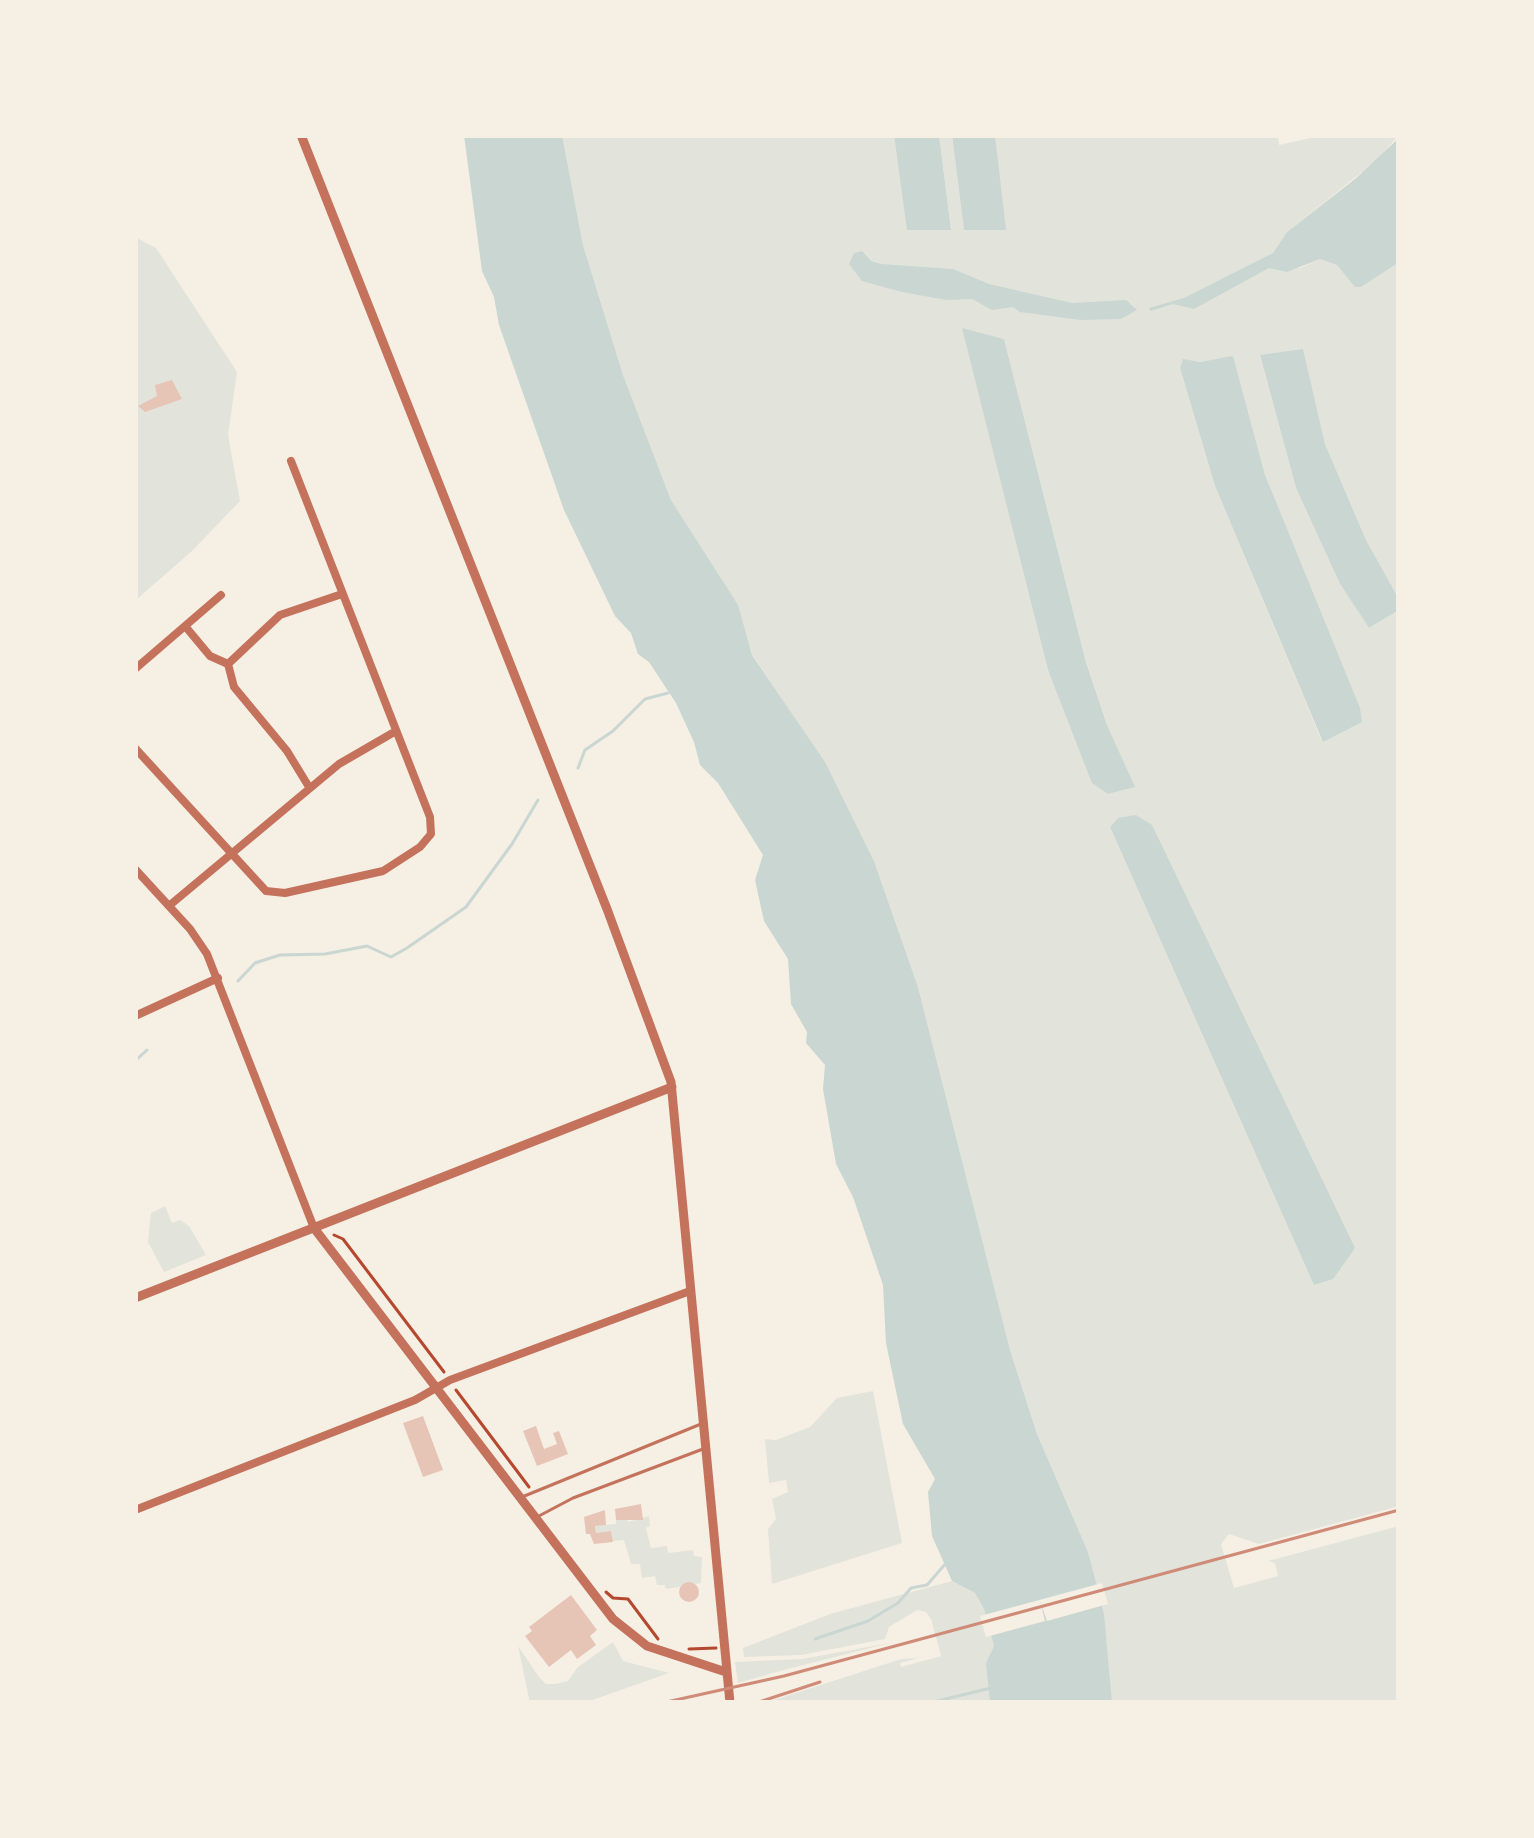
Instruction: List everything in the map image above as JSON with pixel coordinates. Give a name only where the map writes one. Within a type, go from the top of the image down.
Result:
[{"type":"street","points":[[301,135],[614,925],[672,1087],[730,1703]]},
{"type":"street","points":[[135,748],[259,885],[274,893],[383,871],[427,841],[431,826],[291,461]]},
{"type":"street","points":[[228,664],[280,615],[342,594]]},
{"type":"street","points":[[135,669],[221,595]]},
{"type":"street","points":[[184,626],[211,656],[228,664]]},
{"type":"street","points":[[228,664],[234,687],[309,787]]},
{"type":"street","points":[[170,906],[309,787],[356,752],[396,731]]},
{"type":"street","points":[[135,869],[200,943],[218,978],[318,1226],[436,1388],[620,1627],[647,1646],[726,1672]]},
{"type":"street","points":[[135,1016],[218,978]]},
{"type":"street","points":[[135,1298],[672,1087]]},
{"type":"street","points":[[135,1510],[415,1400],[450,1380],[690,1291]]},
{"type":"lane","points":[[520,1498],[702,1424]]},
{"type":"lane","points":[[535,1518],[574,1498],[704,1449]]},
{"type":"path","points":[[339,1238],[523,1476]]},
{"type":"path","points":[[605,1591],[613,1598],[628,1599],[656,1636]]},
{"type":"shaded area","points":[[464,135],[562,135],[583,245],[623,375],[671,500],[738,605],[752,655],[825,762],[874,861],[918,987],[1010,1350],[1037,1434],[1088,1552],[1104,1614],[1112,1703],[990,1703],[986,1663],[994,1646],[975,1593],[952,1581],[932,1536],[928,1492],[935,1479],[903,1424],[886,1343],[883,1285],[853,1197],[836,1164],[823,1089],[825,1065],[806,1043],[807,1032],[791,1004],[788,959],[764,921],[755,880],[763,855],[718,783],[700,765],[676,703],[615,616],[564,510],[482,271]]},
{"type":"shaded area","points":[[562,135],[894,135],[908,230],[951,229],[939,135],[952,135],[964,229],[1005,230],[995,135],[1278,135],[1279,145],[1324,135],[1399,135],[1378,159],[1287,232],[1273,253],[1277,267],[1300,268],[1320,259],[1337,265],[1361,287],[1399,261],[1399,599],[1366,540],[1325,444],[1303,350],[1260,356],[1296,488],[1340,584],[1369,628],[1399,610],[1399,1506],[1259,1544],[1229,1534],[1221,1544],[1234,1588],[1278,1576],[1275,1563],[1268,1561],[1399,1526],[1399,1703],[1112,1703],[1088,1552],[1037,1434],[1010,1350],[918,987],[874,861],[824,762],[752,654],[737,605],[671,500],[623,375],[583,245]],"holes":[[[963,329],[1004,339],[1086,661],[1134,787],[1108,794],[1048,670]],[[1233,357],[1265,475],[1287,533],[1322,741],[1215,486],[1180,368],[1183,360]],[[1118,818],[1314,1284],[1110,827]]]},
{"type":"shaded area","points":[[894,135],[939,135],[951,230],[907,230]]},
{"type":"shaded area","points":[[952,135],[995,135],[1006,230],[964,230]]},
{"type":"shaded area","points":[[1399,138],[1396,264],[1361,287],[1355,287],[1337,265],[1320,259],[1287,272],[1269,268],[1194,309],[1173,304],[1151,311],[1149,308],[1184,298],[1273,253],[1287,232]]},
{"type":"shaded area","points":[[135,237],[156,248],[237,372],[228,435],[240,501],[135,601]]},
{"type":"shaded area","points":[[862,251],[881,264],[953,269],[989,284],[1072,303],[1126,300],[1137,310],[1121,319],[1081,320],[1013,307],[992,310],[972,299],[902,292],[862,281],[849,264],[854,253]]},
{"type":"shaded area","points":[[962,328],[1004,339],[1086,662],[1135,787],[1108,794],[1092,783],[1048,670]]},
{"type":"shaded area","points":[[1303,349],[1325,444],[1366,540],[1399,599],[1399,610],[1369,628],[1340,584],[1296,488],[1260,355]]},
{"type":"shaded area","points":[[1233,356],[1265,475],[1360,708],[1362,722],[1323,742],[1215,486],[1180,368],[1183,359],[1200,362]]},
{"type":"shaded area","points":[[1136,815],[1152,825],[1355,1248],[1333,1279],[1314,1285],[1110,827],[1118,818]]},
{"type":"shaded area","points":[[165,1206],[172,1223],[180,1220],[189,1226],[206,1255],[164,1272],[148,1242],[151,1213]]},
{"type":"shaded area","points":[[873,1391],[902,1543],[772,1584],[768,1529],[776,1519],[772,1499],[788,1492],[786,1480],[769,1483],[765,1439],[776,1440],[810,1427],[837,1398]]},
{"type":"shaded area","points":[[649,1516],[646,1528],[651,1548],[667,1546],[668,1553],[693,1550],[694,1556],[702,1557],[701,1583],[666,1589],[657,1585],[655,1576],[642,1578],[640,1564],[631,1564],[624,1540],[613,1541],[611,1531],[596,1533],[595,1526]]},
{"type":"shaded area","points":[[952,1581],[975,1593],[984,1609],[994,1646],[987,1663],[990,1703],[765,1703],[901,1659],[919,1658],[900,1663],[901,1667],[941,1656],[931,1619],[917,1610],[889,1627],[885,1639],[801,1655],[744,1657],[743,1648],[830,1614]]},
{"type":"shaded area","points":[[613,1642],[623,1661],[669,1673],[584,1703],[530,1703],[518,1646],[539,1677],[546,1684],[555,1684],[568,1681],[578,1667]]},
{"type":"shaded area","points":[[890,1643],[738,1683],[735,1662],[802,1659]]},
{"type":"pier","points":[[1102,1583],[1108,1604],[1047,1621],[1040,1601],[1045,1621],[986,1637],[980,1616]]},
{"type":"building","points":[[172,380],[182,399],[145,412],[138,406],[157,396],[155,385]]},
{"type":"building","points":[[423,1416],[443,1470],[423,1477],[403,1423]]},
{"type":"building","points":[[536,1426],[544,1449],[557,1444],[553,1433],[559,1431],[568,1454],[537,1466],[523,1431]]},
{"type":"building","points":[[641,1504],[643,1520],[616,1520],[615,1509]]},
{"type":"building","points":[[605,1510],[606,1525],[595,1526],[596,1533],[611,1531],[613,1542],[594,1544],[586,1534],[584,1517]]},
{"type":"building","points":[[689,1582],[699,1592],[689,1602],[679,1592]]},
{"type":"building","points":[[571,1595],[597,1630],[590,1636],[596,1645],[577,1659],[571,1650],[549,1667],[525,1636],[532,1631],[529,1627]]},
{"type":"waterway","points":[[578,768],[585,750],[613,731],[645,699],[668,693]]},
{"type":"waterway","points":[[238,981],[255,963],[280,955],[325,954],[367,946],[391,957],[407,948],[466,907],[538,800]]},
{"type":"waterway","points":[[135,1061],[147,1050]]},
{"type":"waterway","points":[[815,1639],[868,1621],[898,1603],[911,1588],[927,1585],[947,1562]]},
{"type":"waterway","points":[[929,1703],[991,1688]]},
{"type":"railway","points":[[662,1703],[784,1676],[1399,1510]]},
{"type":"railway","points":[[756,1703],[820,1682]]}]
